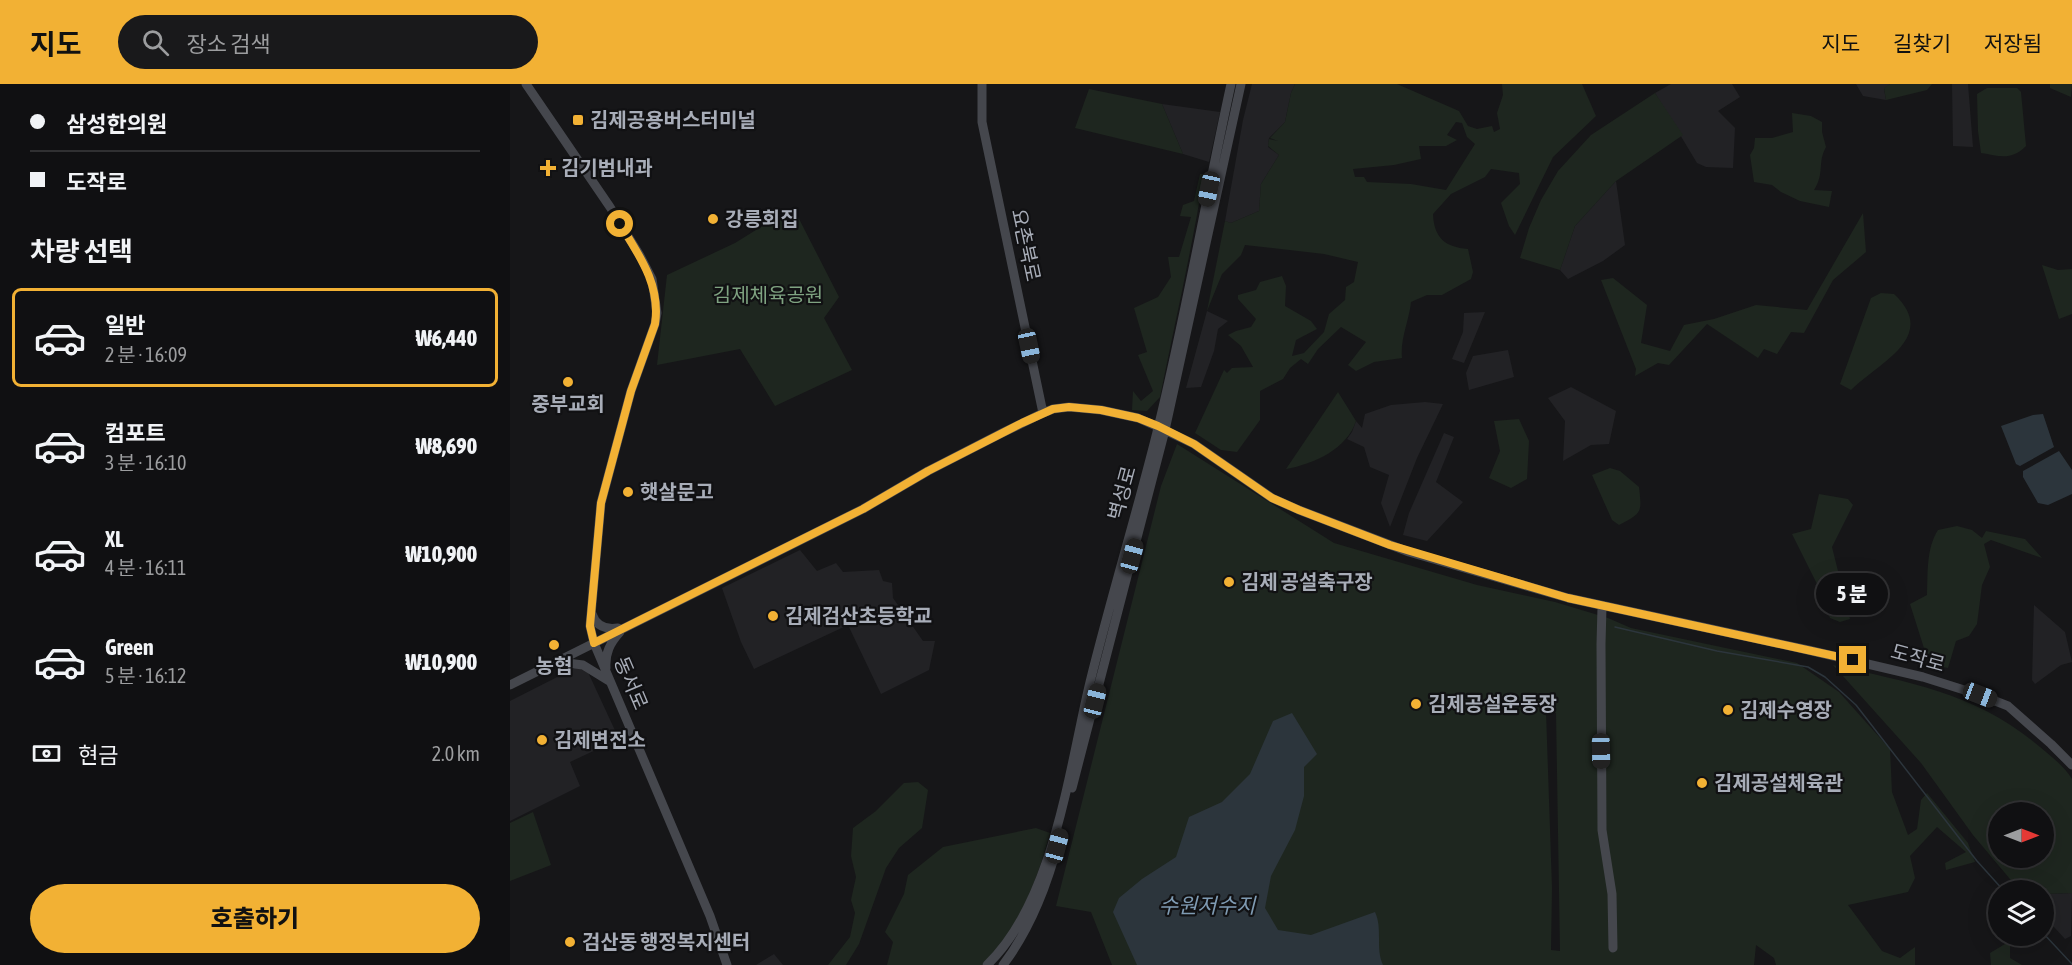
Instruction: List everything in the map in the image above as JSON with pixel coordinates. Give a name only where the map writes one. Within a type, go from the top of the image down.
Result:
[{"type":"main road","name":"동서로","points":[[526,84],[610,207],[652,279],[657,313],[631,391],[601,503],[590,626],[594,643],[710,916],[727,965]]},
{"type":"main road","name":"요촌북로","points":[[982,84],[982,122],[1043,413]]},
{"type":"main road","name":"벽성로","points":[[987,965],[997,956],[1020,920],[1043,872],[1062,807],[1090,682],[1162,428],[1232,84]]},
{"type":"main road","name":"벽성로","points":[[1003,965],[1025,933],[1051,869],[1162,428],[1241,84]]},
{"type":"main road","name":"도작로","points":[[510,685],[863,509],[928,471],[1043,413],[1069,407],[1101,410],[1138,418],[1162,428],[1194,444],[1272,498],[1409,552],[1602,607],[1923,676],[1980,695],[2008,706],[2072,765]]},
{"type":"main road","points":[[1602,607],[1602,830],[1612,894],[1613,948]]},
{"type":"main road","points":[[591,611],[593,618],[601,626],[608,629],[624,628]]},
{"type":"main road","points":[[606,671],[605,659],[608,650],[612,641],[624,628]]},
{"type":"main road","points":[[556,662],[583,665],[610,682]]},
{"type":"shaded area","points":[[1252,84],[1295,84],[1285,122],[1269,138],[1268,147],[1279,155],[1261,184],[1259,211],[1231,223],[1225,221],[1243,120]]},
{"type":"shaded area","points":[[1671,84],[1732,84],[1740,97],[1718,111],[1735,128],[1733,168],[1706,167],[1697,163],[1655,93]]},
{"type":"shaded area","points":[[1856,84],[1890,84],[1884,89],[1886,100],[1863,96]]},
{"type":"shaded area","points":[[1952,84],[1968,84],[1973,147],[1953,146]]},
{"type":"shaded area","points":[[1162,104],[1220,112],[1209,162],[1183,154]]},
{"type":"shaded area","points":[[1616,181],[1625,245],[1603,261],[1568,279],[1560,270],[1575,226]]},
{"type":"shaded area","points":[[1207,311],[1228,321],[1218,329],[1214,351],[1201,387],[1186,388]]},
{"type":"shaded area","points":[[1485,312],[1464,363],[1452,359],[1463,332],[1464,313]]},
{"type":"shaded area","points":[[1508,350],[1514,377],[1469,390],[1466,373],[1473,356]]},
{"type":"shaded area","points":[[1571,387],[1616,411],[1609,444],[1591,445],[1563,461],[1565,421],[1548,398]]},
{"type":"shaded area","points":[[1425,402],[1443,404],[1417,458],[1390,527],[1381,503],[1389,475],[1370,467],[1364,447],[1347,439],[1356,421],[1362,428],[1365,414],[1391,405]]},
{"type":"shaded area","points":[[1444,433],[1454,437],[1436,482],[1463,502],[1427,541],[1403,535],[1409,513]]},
{"type":"shaded area","points":[[800,550],[817,571],[836,563],[843,572],[879,570],[883,581],[892,583],[893,598],[923,641],[935,641],[929,670],[881,694],[848,625],[754,669],[741,642],[722,588]]},
{"type":"shaded area","points":[[2034,605],[2065,632],[2072,662],[2061,665],[2035,684],[2032,680]]},
{"type":"shaded area","points":[[575,668],[587,670],[619,739],[570,762],[580,786],[510,821],[510,701]]},
{"type":"shaded area","points":[[2072,893],[2071,936],[2065,939],[2054,927],[2054,894]]},
{"type":"shaded area","points":[[774,954],[783,965],[756,965]]},
{"type":"green space","points":[[1295,84],[1397,84],[1459,111],[1468,126],[1477,129],[1492,126],[1494,132],[1500,129],[1497,113],[1503,95],[1502,84],[1582,84],[1596,116],[1553,157],[1515,235],[1509,226],[1501,203],[1520,184],[1519,173],[1491,169],[1485,177],[1451,194],[1433,214],[1438,235],[1442,240],[1453,246],[1468,249],[1473,272],[1471,279],[1442,295],[1427,295],[1411,302],[1402,344],[1402,358],[1374,362],[1356,371],[1348,365],[1366,342],[1341,327],[1318,349],[1308,364],[1301,359],[1290,368],[1283,379],[1260,391],[1260,420],[1237,452],[1221,450],[1195,433],[1224,370],[1227,373],[1232,368],[1253,367],[1241,346],[1228,335],[1251,327],[1256,319],[1238,299],[1238,295],[1256,290],[1260,282],[1282,276],[1286,286],[1285,306],[1311,321],[1317,329],[1296,340],[1292,356],[1304,353],[1324,332],[1329,314],[1345,300],[1346,287],[1354,282],[1358,262],[1324,254],[1245,245],[1241,255],[1222,274],[1207,311],[1225,221],[1231,223],[1259,211],[1261,184],[1279,155],[1268,146],[1269,139],[1278,141],[1270,138],[1285,122]],"holes":[[[1456,122],[1462,123],[1467,137],[1475,144],[1446,190],[1411,184],[1367,182],[1364,177],[1355,177],[1353,169],[1394,165],[1421,159],[1419,146],[1446,146],[1457,140],[1447,135]]]},
{"type":"green space","points":[[1890,84],[1932,84],[1927,90],[1886,100],[1884,88]]},
{"type":"green space","points":[[2050,84],[2072,84],[2071,97],[2050,88]]},
{"type":"green space","points":[[1987,88],[2017,88],[2021,92],[2026,146],[2010,156],[1981,153],[1977,94]]},
{"type":"green space","points":[[1089,89],[1162,104],[1183,154],[1075,128]]},
{"type":"green space","points":[[1655,93],[1683,135],[1616,181],[1575,226],[1560,270],[1520,258],[1541,200],[1558,171],[1591,135]]},
{"type":"green space","points":[[1792,113],[1811,116],[1822,122],[1826,147],[1814,190],[1832,191],[1829,207],[1800,201],[1772,185],[1754,182],[1750,155],[1754,148],[1755,138],[1772,138],[1793,132]]},
{"type":"green space","points":[[1200,174],[1204,174],[1189,258],[1160,397],[1147,411],[1132,410],[1133,391],[1141,401],[1153,391],[1138,355],[1147,352],[1134,308],[1158,297],[1171,277],[1168,257],[1179,257],[1191,217],[1180,216],[1183,205],[1194,201]]},
{"type":"green space","name":"김제체육공원","points":[[795,211],[839,297],[824,318],[852,370],[775,406],[740,349],[657,365],[667,275]]},
{"type":"green space","points":[[1863,213],[1866,252],[1833,280],[1804,333],[1791,332],[1777,354],[1764,349],[1758,358],[1707,324],[1669,365],[1658,363],[1635,376],[1636,369],[1601,280],[1613,278],[1647,305],[1641,343],[1670,351],[1684,325],[1714,319],[1756,305],[1807,310]]},
{"type":"green space","points":[[2042,265],[2058,270],[2072,269],[2072,314],[2059,319]]},
{"type":"green space","points":[[1881,293],[1894,294],[1906,309],[1910,323],[1908,336],[1889,359],[1851,390],[1840,384],[1871,298]]},
{"type":"green space","points":[[1338,392],[1356,421],[1352,431],[1328,454],[1297,467],[1286,469]]},
{"type":"green space","points":[[1519,419],[1529,441],[1527,479],[1511,488],[1489,478],[1500,451],[1494,421]]},
{"type":"green space","points":[[1177,444],[1334,543],[1477,585],[1555,602],[1608,618],[1631,628],[1797,663],[1839,692],[1890,749],[1892,792],[1908,835],[1917,829],[1921,800],[1927,793],[1968,843],[1975,862],[1946,870],[1945,863],[1966,852],[1937,827],[1910,856],[1915,878],[1908,892],[1848,905],[1882,951],[1900,958],[1915,947],[1915,965],[1776,965],[1774,958],[1756,945],[1754,965],[1112,965],[1091,912],[1056,906],[1161,486]],"holes":[[[1546,711],[1556,713],[1560,951],[1551,950],[1552,888]]]},
{"type":"green space","points":[[1610,468],[1620,471],[1639,487],[1639,511],[1619,525],[1612,520],[1592,475]]},
{"type":"green space","points":[[1819,494],[1848,499],[1853,505],[1832,547],[1850,619],[1840,622],[1830,618],[1817,584],[1792,534],[1811,529]]},
{"type":"green space","points":[[1957,526],[1972,530],[1982,538],[1986,531],[2025,539],[2042,558],[1991,540],[1984,544],[1990,567],[1982,585],[1977,624],[1969,636],[1956,641],[1948,668],[1929,664],[1910,604],[1927,595],[1931,545],[1938,530]]},
{"type":"green space","points":[[1833,665],[1942,692],[1967,702],[2016,729],[2058,762],[2072,779],[2072,893],[2054,894],[2054,880],[2011,880],[2001,868],[2054,868],[2054,802],[1988,802],[1988,853],[1921,763]]},
{"type":"green space","points":[[918,782],[928,790],[922,828],[899,848],[886,868],[859,944],[846,965],[828,965],[850,937],[855,913],[851,900],[856,877],[851,856],[853,828],[876,811],[904,783]]},
{"type":"green space","points":[[533,812],[551,865],[510,881],[510,823]]},
{"type":"green space","points":[[1036,828],[1050,833],[1033,886],[1006,937],[982,965],[887,965],[893,942],[885,932],[904,894],[908,875],[943,847]]},
{"type":"green space","points":[[2002,946],[2010,946],[2010,958],[2022,965],[1991,965],[1990,953]]},
{"type":"water","points":[[2043,414],[2054,447],[2020,466],[2016,464],[2001,426]]},
{"type":"water","points":[[2059,451],[2072,470],[2072,494],[2048,505],[2038,503],[2023,477],[2023,471]]},
{"type":"water","name":"수원저수지","points":[[1292,713],[1317,754],[1304,767],[1304,796],[1295,830],[1271,876],[1265,908],[1278,930],[1311,935],[1375,912],[1383,965],[1137,965],[1113,912],[1119,898],[1142,879],[1176,857],[1189,817],[1222,802],[1250,774],[1273,721]]},
{"type":"waterway","points":[[1615,627],[1717,651],[1808,667],[1825,677],[1856,705],[1994,880]]},
{"type":"waterway","points":[[2054,945],[2072,964]]},
{"type":"place","name":"김제공용버스터미널","points":[[578,120]]},
{"type":"place","name":"김기범내과","points":[[548,168]]},
{"type":"place","name":"강릉회집","points":[[713,219]]},
{"type":"place","name":"중부교회","points":[[568,382]]},
{"type":"place","name":"햇살문고","points":[[628,492]]},
{"type":"place","name":"김제 공설축구장","points":[[1229,582]]},
{"type":"place","name":"김제검산초등학교","points":[[773,616]]},
{"type":"place","name":"농협","points":[[554,645]]},
{"type":"place","name":"김제공설운동장","points":[[1416,704]]},
{"type":"place","name":"김제수영장","points":[[1728,710]]},
{"type":"place","name":"김제변전소","points":[[542,740]]},
{"type":"place","name":"김제공설체육관","points":[[1702,783]]},
{"type":"place","name":"검산동 행정복지센터","points":[[570,942]]},
{"type":"route","points":[[620,224],[652,279],[657,313],[639,373],[631,391],[601,503],[590,626],[594,643],[863,509],[928,471],[1022,423],[1053,409],[1069,407],[1101,410],[1138,418],[1158,426],[1194,444],[1272,498],[1390,545],[1607,608],[1853,660]]}]
